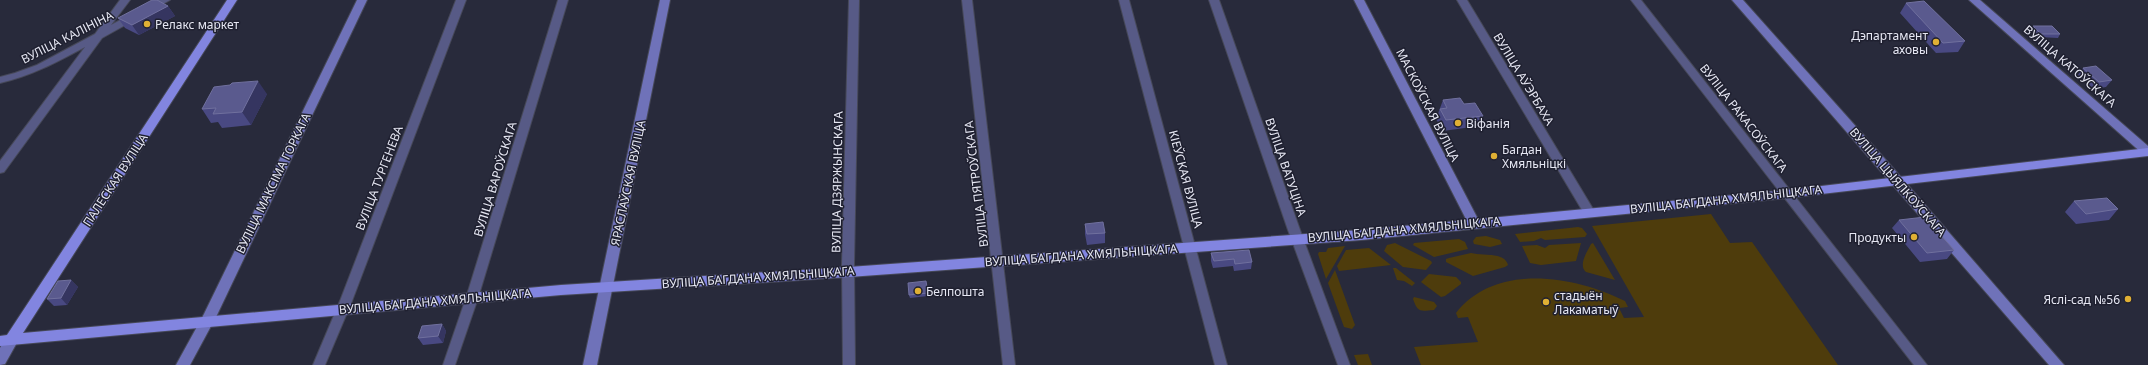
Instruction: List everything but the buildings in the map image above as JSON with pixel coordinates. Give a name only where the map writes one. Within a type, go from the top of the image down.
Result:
[{"type":"main road","name":"ПАЛЕСКАЯ ВУЛІЦА","points":[[6,340],[232,0]]},
{"type":"main road","name":"ВУЛІЦА БАГДАНА ХМЯЛЬНІЦКАГА","points":[[6,340],[606,287],[849,272],[1298,240],[1787,194],[2148,152]]},
{"type":"street","points":[[0,169],[125,0]]},
{"type":"street","name":"ВУЛІЦА КАЛІНІНА","points":[[0,80],[18,76],[41,67],[165,0]]},
{"type":"street","name":"ВУЛІЦА МАКСІМА ГОРКАГА","points":[[183,365],[204,323],[210,315],[362,0]]},
{"type":"street","name":"ВУЛІЦА ТУРГЕНЕВА","points":[[319,365],[342,310],[461,0]]},
{"type":"street","name":"ВУЛІЦА ВАРОЎСКАГА","points":[[449,365],[472,298],[563,0]]},
{"type":"street","name":"ЯРАСЛАЎСКАЯ ВУЛІЦА","points":[[590,365],[665,0]]},
{"type":"street","name":"ВУЛІЦА ДЗЯРЖЫНСКАГА","points":[[849,365],[849,272],[854,0]]},
{"type":"street","name":"ВУЛІЦА ПЯТРОЎСКАГА","points":[[967,0],[1009,365]]},
{"type":"street","name":"КІЕЎСКАЯ ВУЛІЦА","points":[[1124,0],[1221,365]]},
{"type":"street","name":"ВУЛІЦА ВАТУЦІНА","points":[[1214,0],[1298,240],[1344,365]]},
{"type":"street","name":"МАСКОЎСКАЯ ВУЛІЦА","points":[[1359,0],[1474,223]]},
{"type":"street","name":"ВУЛІЦА АЎЭРБАХА","points":[[1462,0],[1589,212]]},
{"type":"street","name":"ВУЛІЦА РАКАСОЎСКАГА","points":[[1636,0],[1920,365]]},
{"type":"street","name":"ВУЛІЦА ЦЫЯЛКОЎСКАГА","points":[[1737,0],[1897,180],[2057,365]]},
{"type":"street","name":"ВУЛІЦА КАТОЎСКАГА","points":[[1974,0],[2148,152]]},
{"type":"street","name":"ПАЛЕСКАЯ ВУЛІЦА","points":[[0,360],[6,340]]},
{"type":"shaded area","name":"стадыён Лакаматыў","points":[[1711,214],[1730,243],[1752,242],[1838,365],[1421,365],[1414,347],[1478,342],[1468,317],[1458,318],[1456,313],[1473,297],[1492,286],[1514,280],[1537,278],[1560,280],[1583,285],[1605,292],[1625,301],[1628,307],[1619,308],[1624,318],[1644,317],[1592,226]]},
{"type":"shaded area","points":[[1578,227],[1582,228],[1587,234],[1585,237],[1545,240],[1541,238],[1534,241],[1520,242],[1515,234]]},
{"type":"shaded area","points":[[1486,236],[1500,240],[1502,244],[1490,247],[1474,244],[1473,241],[1476,237]]},
{"type":"shaded area","points":[[1459,239],[1465,242],[1468,249],[1434,257],[1413,245],[1414,243]]},
{"type":"shaded area","points":[[1395,243],[1431,261],[1432,263],[1426,270],[1403,267],[1384,251],[1387,245]]},
{"type":"shaded area","points":[[1581,243],[1576,261],[1541,265],[1530,263],[1522,246],[1537,245],[1545,248],[1549,245]]},
{"type":"shaded area","points":[[1593,243],[1615,280],[1586,272],[1584,269],[1584,258],[1591,244]]},
{"type":"shaded area","points":[[1345,246],[1326,279],[1318,254],[1319,252],[1326,252],[1328,248]]},
{"type":"shaded area","points":[[1369,248],[1391,265],[1339,271],[1337,266],[1346,250]]},
{"type":"shaded area","points":[[1471,253],[1498,256],[1503,258],[1508,265],[1473,276],[1446,262],[1446,259]]},
{"type":"shaded area","points":[[1393,268],[1396,268],[1415,283],[1412,286],[1404,281],[1397,280]]},
{"type":"shaded area","points":[[1335,270],[1355,325],[1352,329],[1344,327],[1328,283]]},
{"type":"shaded area","points":[[1429,274],[1456,277],[1461,284],[1445,296],[1441,297],[1421,282]]},
{"type":"shaded area","points":[[1414,297],[1434,302],[1437,306],[1434,310],[1420,310],[1416,307],[1413,299]]},
{"type":"shaded area","points":[[1368,354],[1372,365],[1358,365],[1354,355]]},
{"type":"place","name":"Релакс маркет","points":[[147,24]]},
{"type":"place","name":"Дэпартамент аховы","points":[[1936,42]]},
{"type":"place","name":"Віфанія","points":[[1458,123]]},
{"type":"place","name":"Багдан Хмяльніцкі","points":[[1494,156]]},
{"type":"place","name":"Продукты","points":[[1914,237]]},
{"type":"place","name":"Белпошта","points":[[918,291]]},
{"type":"place","name":"Яслі-сад №56","points":[[2128,299]]},
{"type":"place","name":"стадыён Лакаматыў","points":[[1546,302]]}]
